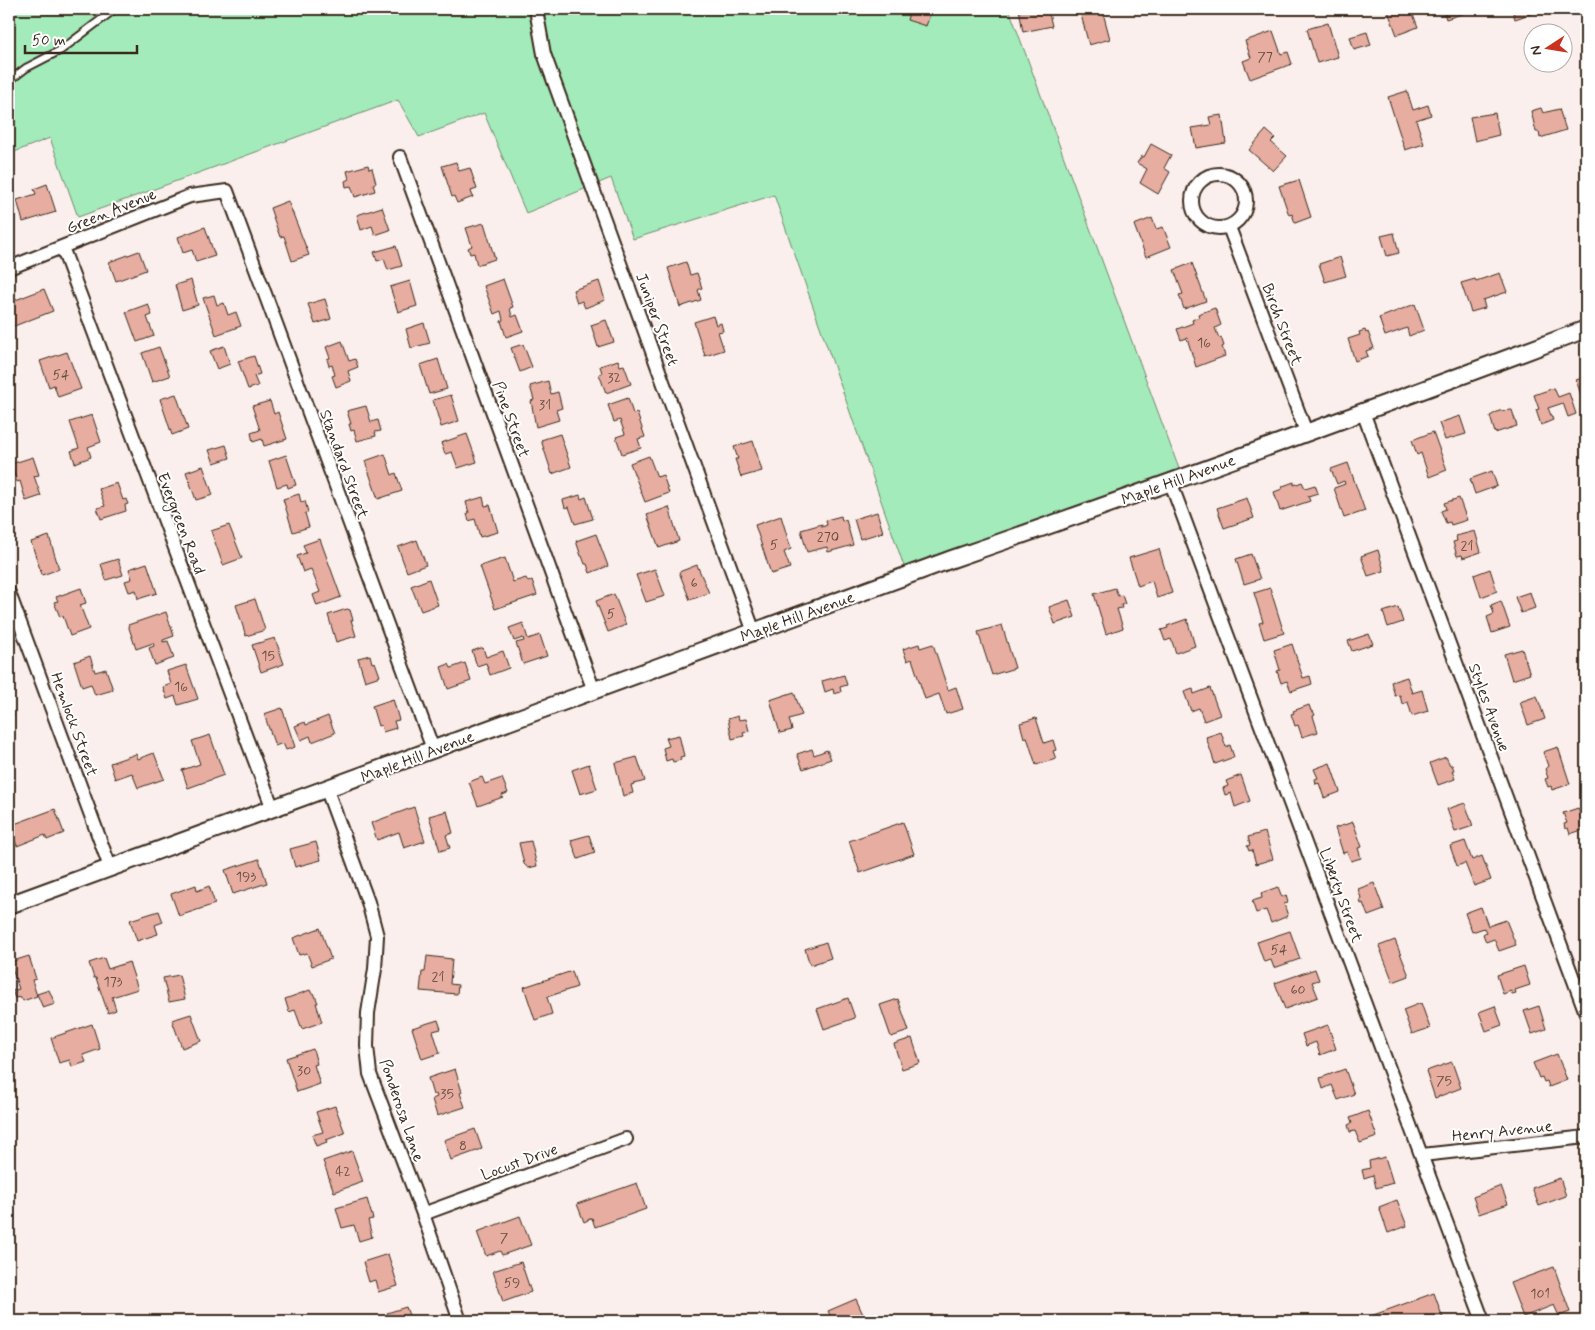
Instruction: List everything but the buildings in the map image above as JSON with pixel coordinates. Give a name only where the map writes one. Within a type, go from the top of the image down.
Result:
[{"type":"street","name":"Juniper Street","points":[[537,15],[544,54],[754,632]]},
{"type":"street","name":"Pine Street","points":[[400,157],[594,691]]},
{"type":"street","points":[[1217,173],[1234,177],[1245,190],[1246,208],[1237,222],[1229,227],[1212,228],[1198,219],[1193,211],[1191,203],[1192,194],[1201,180],[1208,175],[1217,173]]},
{"type":"street","name":"Green Avenue","points":[[9,268],[190,196],[227,191]]},
{"type":"street","name":"Standard Street","points":[[227,191],[433,749]]},
{"type":"street","name":"Birch Street","points":[[1229,227],[1306,432]]},
{"type":"street","name":"Evergreen Road","points":[[62,247],[273,809]]},
{"type":"street","name":"Maple Hill Avenue","points":[[9,905],[952,560],[1096,510],[1170,481],[1586,329]]},
{"type":"street","name":"Styles Avenue","points":[[1363,412],[1586,1013]]},
{"type":"street","name":"Liberty Street","points":[[1170,481],[1483,1321]]},
{"type":"street","name":"Hemlock Street","points":[[9,593],[110,867]]},
{"type":"street","name":"Ponderosa Lane","points":[[327,790],[368,902],[376,936],[375,969],[368,1012],[367,1046],[370,1074],[423,1214],[460,1321]]},
{"type":"street","name":"Henry Avenue","points":[[1422,1155],[1586,1137]]},
{"type":"street","name":"Locust Drive","points":[[423,1214],[626,1140]]},
{"type":"lane","points":[[9,81],[26,68],[61,50],[115,9]]},
{"type":"green space","points":[[9,9],[1009,9],[1182,477],[906,572],[774,195],[633,239],[611,178],[526,213],[484,113],[419,137],[398,100],[78,217],[50,138],[9,154]]}]
